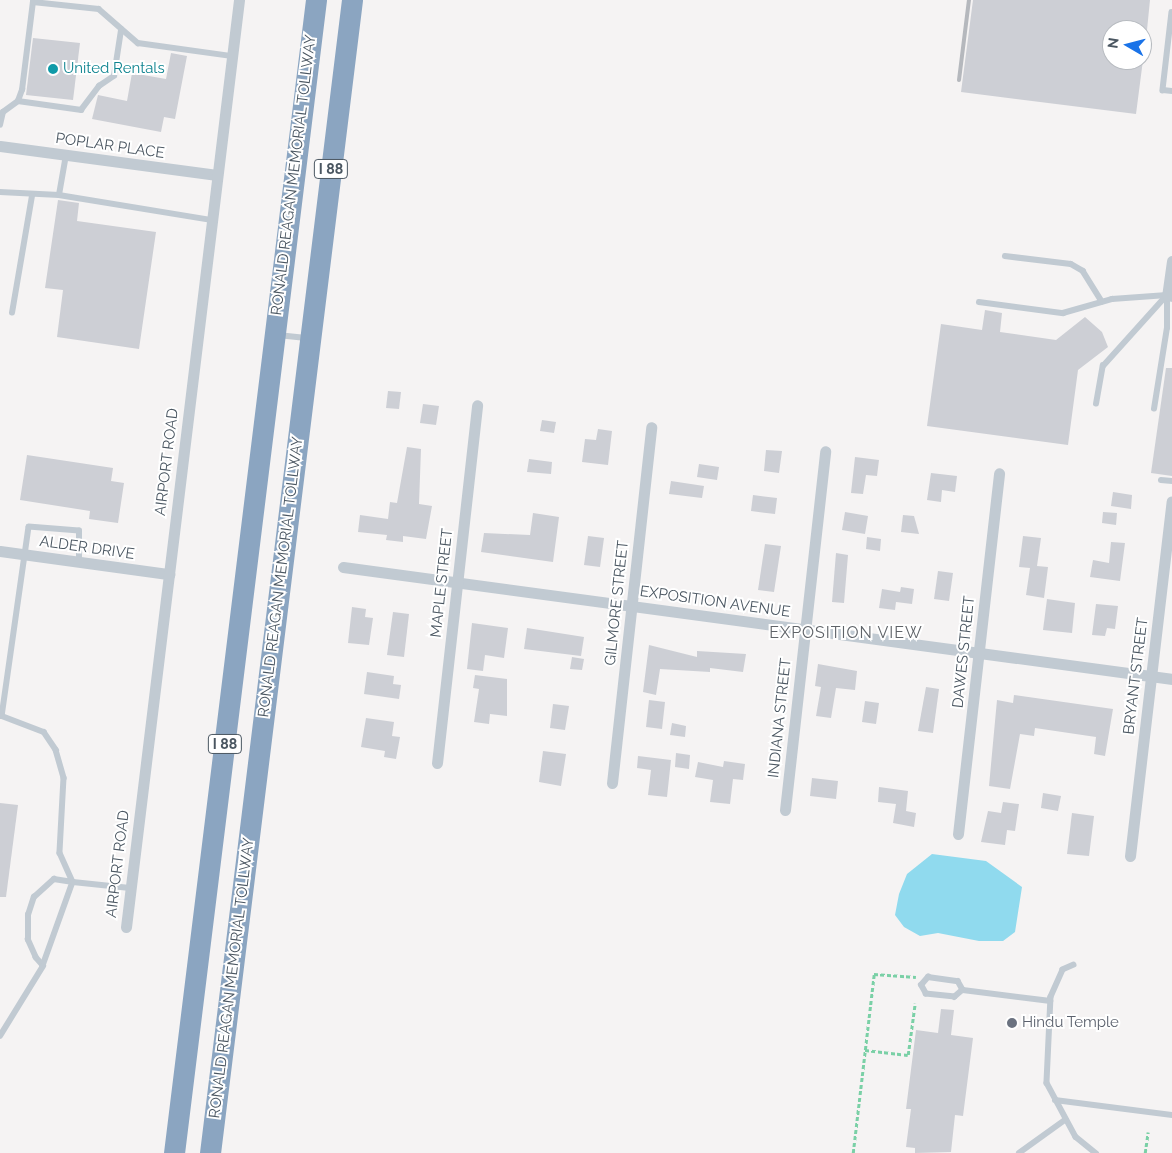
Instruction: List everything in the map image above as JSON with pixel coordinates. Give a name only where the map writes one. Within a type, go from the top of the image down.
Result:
[{"type":"highway","name":"RONALD REAGAN MEMORIAL TOLLWAY","points":[[174,1153],[316,0]]},
{"type":"highway","name":"RONALD REAGAN MEMORIAL TOLLWAY","points":[[210,1153],[352,0]]},
{"type":"street","name":"AIRPORT ROAD","points":[[126,927],[238,0]]},
{"type":"street","name":"POPLAR PLACE","points":[[0,146],[217,175]]},
{"type":"street","points":[[1169,296],[1172,261]]},
{"type":"street","name":"MAPLE STREET","points":[[437,764],[477,405]]},
{"type":"street","name":"GILMORE STREET","points":[[612,783],[651,427]]},
{"type":"street","name":"INDIANA STREET","points":[[785,810],[825,451]]},
{"type":"street","name":"DAWES STREET","points":[[958,834],[999,473]]},
{"type":"street","name":"BRYANT STREET","points":[[1130,856],[1172,501]]},
{"type":"street","name":"ALDER DRIVE","points":[[0,551],[169,574]]},
{"type":"street","name":"EXPOSITION AVENUE","points":[[343,567],[1172,679]]},
{"type":"lane","points":[[18,101],[33,2],[99,9],[138,43],[232,56]]},
{"type":"lane","points":[[1172,12],[1163,90],[1172,91]]},
{"type":"lane","points":[[0,125],[3,112],[18,101],[81,110],[99,86],[114,76],[121,30]]},
{"type":"lane","points":[[59,195],[66,155]]},
{"type":"lane","points":[[0,192],[32,196],[59,195],[212,220]]},
{"type":"lane","points":[[12,314],[32,196]]},
{"type":"lane","points":[[1005,256],[1072,264],[1083,271],[1102,302]]},
{"type":"lane","points":[[979,302],[1063,313],[1102,302],[1169,296]]},
{"type":"lane","points":[[1096,404],[1103,366],[1169,296]]},
{"type":"lane","points":[[1154,409],[1167,328],[1169,296]]},
{"type":"lane","points":[[275,335],[310,339]]},
{"type":"lane","points":[[1160,480],[1172,481]]},
{"type":"lane","points":[[0,1036],[43,966],[73,882],[60,853],[64,778],[56,750],[44,732],[1,716],[29,527],[75,529],[81,537],[79,562]]},
{"type":"lane","points":[[43,966],[28,940],[34,897],[54,879],[130,888]]},
{"type":"lane","points":[[1074,965],[1062,970],[1050,1001],[1047,1083],[1066,1120],[1096,1153]]},
{"type":"lane","points":[[963,990],[958,981],[928,977],[921,985],[926,994],[955,997],[963,990],[1050,1001]]},
{"type":"lane","points":[[1055,1100],[1172,1115]]},
{"type":"lane","points":[[1019,1153],[1066,1120]]},
{"type":"path","points":[[853,1153],[874,974],[916,977]]},
{"type":"path","points":[[865,1050],[908,1055],[915,1004]]},
{"type":"path","points":[[1145,1153],[1148,1132]]},
{"type":"water","points":[[932,854],[986,861],[1022,887],[1015,932],[1003,941],[979,941],[938,933],[920,936],[904,927],[895,915],[899,894],[907,874]]},
{"type":"building","points":[[973,0],[1150,0],[1148,20],[1102,20],[1102,70],[1142,70],[1136,114],[961,92]]},
{"type":"building","name":"United Rentals","points":[[33,38],[80,43],[73,100],[26,95]]},
{"type":"building","points":[[171,53],[187,56],[175,119],[164,117],[161,132],[92,119],[98,95],[127,101],[132,73],[166,79]]},
{"type":"building","points":[[58,200],[79,203],[77,221],[156,232],[139,349],[57,337],[63,290],[45,288]]},
{"type":"building","points":[[985,310],[1002,313],[1000,332],[1056,340],[1085,317],[1102,332],[1108,347],[1078,370],[1068,445],[927,426],[941,324],[982,330]]},
{"type":"building","points":[[1166,368],[1172,368],[1172,476],[1151,473]]},
{"type":"building","points":[[388,391],[401,392],[399,409],[386,408]]},
{"type":"building","points":[[423,404],[439,406],[436,425],[420,423]]},
{"type":"building","points":[[542,420],[556,422],[554,433],[540,431]]},
{"type":"building","points":[[598,429],[612,431],[608,465],[582,462],[585,439],[596,440]]},
{"type":"building","points":[[407,447],[421,449],[419,504],[432,506],[426,539],[403,536],[403,542],[386,540],[387,535],[358,532],[360,515],[388,519],[390,502],[397,503]]},
{"type":"building","points":[[766,450],[782,451],[779,473],[764,471]]},
{"type":"building","points":[[27,455],[113,468],[111,481],[124,483],[118,523],[89,519],[90,511],[20,500]]},
{"type":"building","points":[[855,457],[879,460],[877,476],[866,475],[863,494],[851,493]]},
{"type":"building","points":[[529,459],[552,462],[551,474],[527,472]]},
{"type":"building","points":[[699,464],[719,467],[717,480],[697,477]]},
{"type":"building","points":[[931,473],[957,476],[955,492],[942,490],[941,502],[927,500]]},
{"type":"building","points":[[671,481],[704,486],[702,498],[669,494]]},
{"type":"building","points":[[1113,492],[1132,495],[1131,509],[1111,506]]},
{"type":"building","points":[[753,495],[777,498],[775,514],[751,511]]},
{"type":"building","points":[[845,512],[868,516],[865,534],[842,530]]},
{"type":"building","points":[[1103,512],[1117,513],[1116,525],[1102,523]]},
{"type":"building","points":[[533,513],[559,517],[553,562],[481,552],[484,533],[530,535]]},
{"type":"building","points":[[903,515],[914,516],[919,534],[901,532]]},
{"type":"building","points":[[588,536],[604,538],[600,567],[584,565]]},
{"type":"building","points":[[1023,536],[1041,538],[1037,566],[1048,567],[1044,598],[1026,595],[1030,568],[1019,567]]},
{"type":"building","points":[[867,537],[881,539],[880,551],[866,549]]},
{"type":"building","points":[[1111,542],[1125,543],[1120,581],[1090,577],[1093,560],[1109,563]]},
{"type":"building","points":[[765,544],[781,546],[774,592],[758,590]]},
{"type":"building","points":[[836,553],[848,555],[844,603],[832,602]]},
{"type":"building","points":[[938,571],[953,573],[949,601],[934,599]]},
{"type":"building","points":[[901,587],[914,589],[912,604],[896,602],[895,610],[879,608],[882,589],[900,592]]},
{"type":"building","points":[[1047,599],[1075,603],[1072,633],[1043,630]]},
{"type":"building","points":[[1096,604],[1118,606],[1115,629],[1107,628],[1105,636],[1092,635]]},
{"type":"building","points":[[352,607],[366,609],[365,617],[373,618],[369,645],[348,643]]},
{"type":"building","points":[[393,612],[409,614],[404,657],[387,655]]},
{"type":"building","points":[[472,623],[508,628],[504,658],[485,655],[483,671],[467,669]]},
{"type":"building","points":[[527,628],[584,637],[581,656],[524,649]]},
{"type":"building","points":[[649,645],[697,657],[697,651],[746,654],[743,672],[710,668],[710,672],[660,669],[656,695],[643,692]]},
{"type":"building","points":[[572,657],[584,659],[582,670],[570,669]]},
{"type":"building","points":[[818,664],[857,671],[855,690],[836,688],[831,718],[816,716],[821,687],[815,686]]},
{"type":"building","points":[[367,672],[394,676],[393,684],[401,685],[399,699],[364,694]]},
{"type":"building","points":[[475,675],[507,679],[507,716],[490,714],[489,724],[474,722],[479,689],[473,688]]},
{"type":"building","points":[[926,687],[939,689],[933,733],[918,731]]},
{"type":"building","points":[[1014,695],[1113,709],[1105,756],[1094,754],[1096,737],[1035,728],[1034,736],[1020,734],[1010,789],[989,786],[997,700],[1013,703]]},
{"type":"building","points":[[649,700],[665,702],[662,729],[646,727]]},
{"type":"building","points":[[865,701],[879,703],[876,724],[862,722]]},
{"type":"building","points":[[553,704],[569,706],[565,730],[550,728]]},
{"type":"building","points":[[366,718],[394,722],[392,736],[400,737],[396,759],[384,757],[385,751],[361,747]]},
{"type":"building","points":[[672,723],[686,726],[685,737],[670,735]]},
{"type":"building","points":[[543,751],[566,754],[561,786],[539,782]]},
{"type":"building","points":[[676,753],[690,755],[689,769],[675,767]]},
{"type":"building","points":[[638,756],[671,760],[667,797],[648,795],[651,770],[637,768]]},
{"type":"building","points":[[724,761],[745,764],[743,780],[733,779],[730,804],[710,802],[713,780],[695,777],[698,762],[723,767]]},
{"type":"building","points":[[812,778],[838,781],[836,799],[810,796]]},
{"type":"building","points":[[879,787],[908,791],[906,811],[916,813],[914,827],[893,823],[896,804],[878,802]]},
{"type":"building","points":[[1043,793],[1061,796],[1058,811],[1041,808]]},
{"type":"building","points":[[1003,802],[1019,804],[1015,831],[1007,830],[1005,845],[981,842],[988,811],[1001,813]]},
{"type":"building","points":[[0,803],[18,805],[6,897],[0,897]]},
{"type":"building","points":[[1072,813],[1094,816],[1089,856],[1067,854]]},
{"type":"building","points":[[941,1009],[954,1010],[951,1035],[973,1038],[963,1116],[955,1115],[951,1152],[915,1153],[915,1148],[906,1147],[911,1109],[906,1109],[916,1030],[938,1033]]},
{"type":"railway","points":[[959,80],[969,0]]},
{"type":"place","name":"United Rentals","points":[[53,69]]},
{"type":"place","name":"Hindu Temple","points":[[1012,1023]]},
{"type":"district","name":"EXPOSITION VIEW","points":[[846,633]]}]
